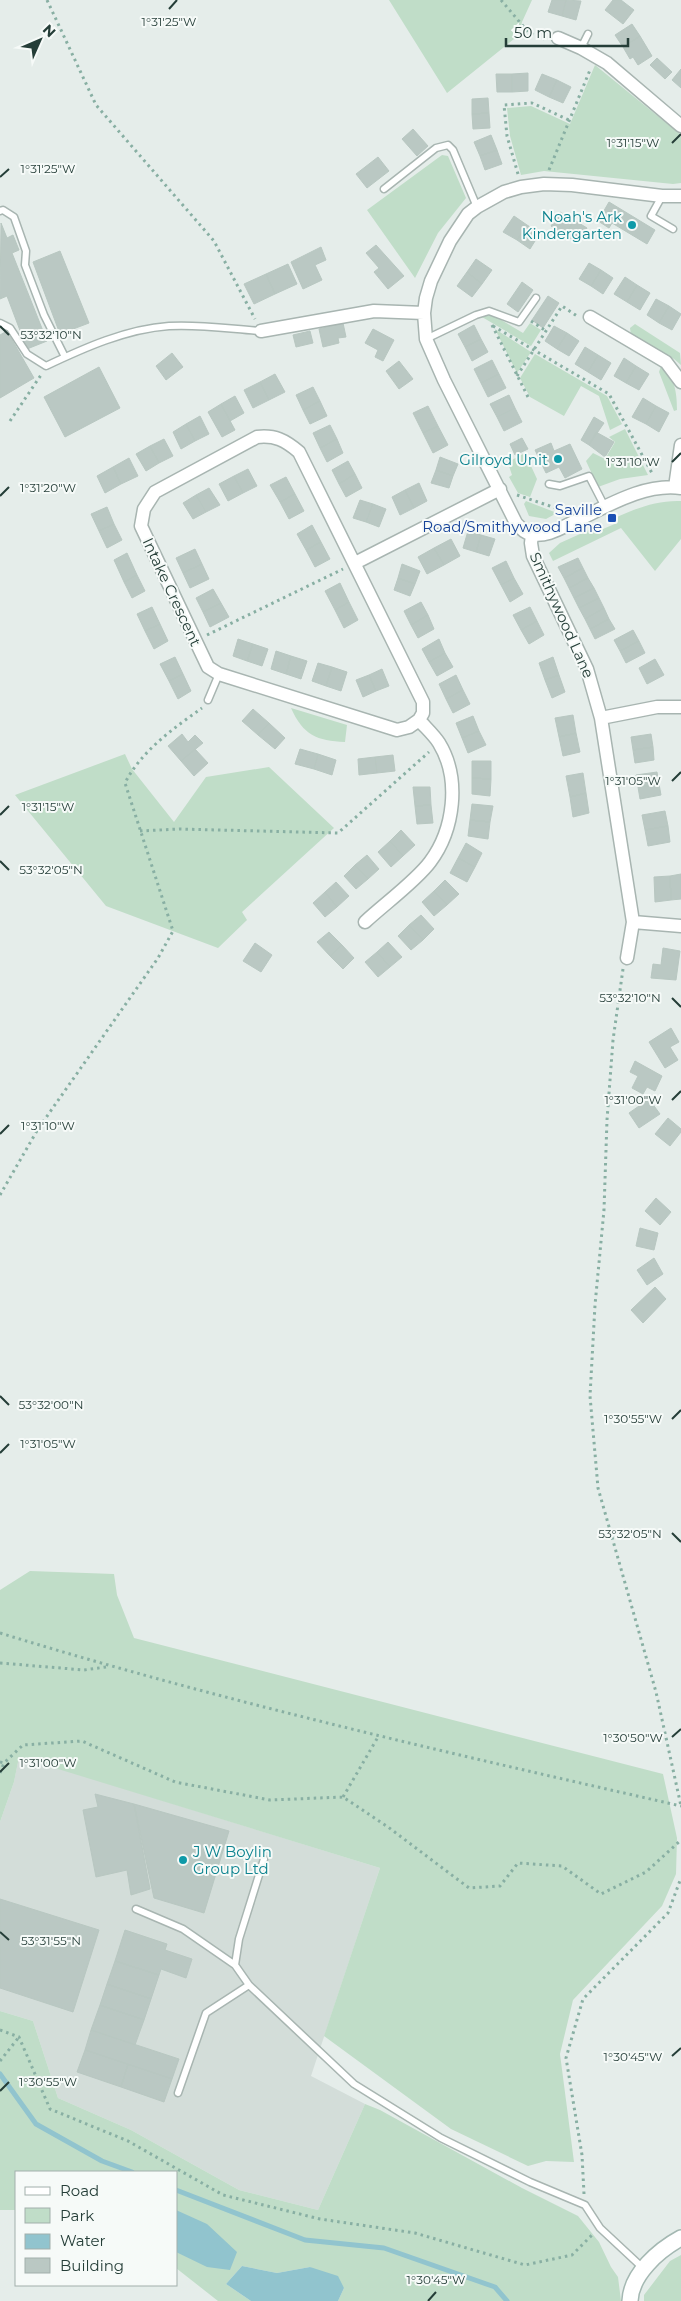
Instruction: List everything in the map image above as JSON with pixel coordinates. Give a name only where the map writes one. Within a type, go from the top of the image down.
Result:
[{"type":"street","points":[[558,38],[595,55],[681,126]]},
{"type":"street","name":"Smithywood Lane","points":[[626,958],[634,922],[601,718],[587,669],[533,556],[530,542],[532,535],[524,532],[516,522],[444,380],[426,339],[424,313],[431,280],[450,241],[468,214],[504,192],[521,187],[544,184],[572,185],[662,196],[681,196]]},
{"type":"street","points":[[261,331],[374,311],[424,313]]},
{"type":"street","points":[[590,316],[613,323],[666,362],[681,382]]},
{"type":"street","name":"Intake Crescent","points":[[271,435],[287,442],[298,452],[355,563],[423,702],[423,713],[419,720],[409,727],[397,730],[220,674],[208,667],[141,526],[144,509],[155,492],[257,437],[271,435]]},
{"type":"street","points":[[532,535],[553,532],[605,507],[656,488],[678,487],[681,445]]},
{"type":"street","points":[[355,563],[500,489]]},
{"type":"street","points":[[601,718],[657,707],[681,707]]},
{"type":"street","points":[[365,922],[428,864],[443,843],[450,820],[452,793],[448,767],[439,743],[419,720]]},
{"type":"street","points":[[634,922],[681,926]]},
{"type":"street","points":[[630,2301],[630,2294],[644,2269],[666,2246],[681,2238]]},
{"type":"lane","points":[[582,48],[588,34]]},
{"type":"lane","points":[[384,188],[436,148],[448,145],[453,150],[477,207]]},
{"type":"lane","points":[[662,196],[651,216],[673,229]]},
{"type":"lane","points":[[0,211],[3,210],[14,217],[26,251],[25,265],[44,315],[65,357]]},
{"type":"lane","points":[[426,339],[476,315],[489,311],[519,322],[536,298]]},
{"type":"lane","points":[[0,323],[10,328],[27,354],[46,366],[103,342],[137,331],[169,326],[261,331]]},
{"type":"lane","points":[[549,484],[560,486],[588,476],[605,507]]},
{"type":"lane","points":[[208,700],[220,674]]},
{"type":"lane","points":[[235,1965],[239,1939],[264,1858]]},
{"type":"lane","points":[[136,1910],[183,1929],[235,1965],[249,1985],[354,2084],[441,2138],[530,2182],[585,2205],[600,2228],[644,2269]]},
{"type":"lane","points":[[178,2094],[206,2013],[249,1985]]},
{"type":"path","points":[[47,0],[96,105],[214,241],[261,331]]},
{"type":"path","points":[[500,0],[528,32],[552,42],[558,38]]},
{"type":"path","points":[[544,184],[595,55]]},
{"type":"path","points":[[521,187],[507,136],[504,105],[532,103],[569,120]]},
{"type":"path","points":[[517,376],[562,306],[586,320],[590,316]]},
{"type":"path","points":[[476,315],[608,394],[652,475],[656,488]]},
{"type":"path","points":[[524,317],[546,331]]},
{"type":"path","points":[[492,325],[528,400]]},
{"type":"path","points":[[10,422],[46,366]]},
{"type":"path","points":[[500,489],[583,517]]},
{"type":"path","points":[[195,641],[355,563]]},
{"type":"path","points":[[0,1195],[38,1128],[158,958],[172,931],[126,783],[132,769],[159,742],[205,706],[208,700]]},
{"type":"path","points":[[140,831],[179,829],[338,833],[439,743]]},
{"type":"path","points":[[0,1633],[109,1667],[378,1737],[681,1806],[656,1692],[598,1488],[590,1396],[595,1305],[604,1210],[606,1120],[612,1040],[620,976],[626,958]]},
{"type":"path","points":[[0,1664],[84,1670],[109,1667]]},
{"type":"path","points":[[343,1796],[378,1737]]},
{"type":"path","points":[[0,1773],[2,1762],[23,1745],[82,1741],[175,1782],[270,1800],[343,1796],[469,1888],[500,1886],[518,1863],[562,1866],[601,1894],[646,1872],[681,1840]]},
{"type":"path","points":[[585,2205],[582,2155],[566,2058],[583,2000],[668,1912],[681,1878]]},
{"type":"path","points":[[0,2030],[19,2037],[50,2109],[128,2141],[223,2195],[320,2219],[415,2233],[525,2265],[572,2255],[600,2228]]},
{"type":"path","points":[[0,2061],[19,2037]]},
{"type":"shaded area","points":[[19,1756],[380,1868],[311,2076],[365,2104],[318,2210],[239,2190],[131,2130],[58,2098],[33,2021],[0,2011],[0,1822],[14,1782]]},
{"type":"green space","points":[[389,0],[532,0],[522,22],[519,35],[447,93]]},
{"type":"green space","points":[[595,65],[681,135],[681,183],[673,184],[544,171],[521,175],[510,136],[507,108],[531,106],[570,124]]},
{"type":"green space","points":[[442,155],[448,156],[466,198],[438,233],[415,278],[367,210]]},
{"type":"green space","points":[[487,315],[498,318],[523,333],[530,323],[541,330],[531,346],[482,317]]},
{"type":"green space","points":[[635,324],[680,353],[681,365],[674,359],[631,335],[630,328]]},
{"type":"green space","points":[[495,329],[531,352],[517,373]]},
{"type":"green space","points":[[535,354],[607,396],[622,424],[610,430],[599,396],[581,386],[564,416],[530,397],[520,378]]},
{"type":"green space","points":[[661,366],[666,370],[674,386],[677,410],[674,411],[659,372]]},
{"type":"green space","points":[[625,429],[648,475],[620,479],[598,487],[586,461],[593,453],[605,459],[615,442],[609,437]]},
{"type":"green space","points":[[525,453],[537,479],[530,497],[518,493],[509,477],[512,475],[509,466],[505,467],[504,464]]},
{"type":"green space","points":[[526,501],[557,513],[546,519],[529,516],[524,504]]},
{"type":"green space","points":[[681,501],[681,539],[655,571],[621,528],[553,561],[549,553],[560,543],[600,525],[603,529],[617,523],[615,518],[631,511],[656,503]]},
{"type":"green space","points":[[291,708],[347,725],[345,742],[326,740],[312,735],[301,725]]},
{"type":"green space","points":[[125,754],[132,769],[174,822],[206,777],[269,767],[334,828],[242,912],[247,920],[218,948],[106,906],[15,795]]},
{"type":"green space","points":[[30,1571],[114,1574],[117,1595],[134,1638],[663,1774],[677,1838],[676,1874],[662,1906],[573,2000],[560,2054],[574,2162],[546,2161],[528,2166],[451,2129],[324,2036],[380,1868],[19,1757],[14,1782],[0,1822],[0,1590]]},
{"type":"green space","points":[[0,2011],[33,2021],[58,2098],[131,2130],[239,2190],[318,2210],[365,2104],[380,2110],[522,2188],[578,2216],[599,2242],[618,2277],[621,2301],[338,2301],[344,2288],[310,2267],[277,2273],[242,2266],[226,2284],[251,2301],[218,2301],[178,2270],[178,2171],[15,2171],[15,2210],[0,2210]]},
{"type":"green space","points":[[681,2255],[681,2301],[644,2301],[644,2295],[670,2261]]},
{"type":"water","points":[[178,2211],[207,2224],[237,2252],[230,2270],[207,2267],[178,2253]]},
{"type":"water","points":[[242,2266],[277,2273],[310,2267],[338,2276],[344,2288],[338,2301],[251,2301],[226,2284]]},
{"type":"building","points":[[552,0],[566,0],[562,16],[548,12]]},
{"type":"building","points":[[566,0],[581,1],[576,20],[562,16]]},
{"type":"building","points":[[613,0],[621,0],[634,10],[623,24],[605,10]]},
{"type":"building","points":[[632,24],[640,36],[623,47],[615,35]]},
{"type":"building","points":[[640,36],[652,56],[638,65],[633,57],[630,59],[623,47]]},
{"type":"building","points":[[657,58],[672,72],[665,79],[650,65]]},
{"type":"building","points":[[681,69],[681,88],[672,80]]},
{"type":"building","points":[[528,73],[528,91],[512,92],[512,74]]},
{"type":"building","points":[[496,74],[512,74],[512,92],[497,92]]},
{"type":"building","points":[[542,74],[557,80],[549,97],[535,90]]},
{"type":"building","points":[[557,80],[571,87],[563,103],[549,97]]},
{"type":"building","points":[[488,98],[489,113],[472,114],[472,99]]},
{"type":"building","points":[[489,113],[490,128],[473,129],[472,114]]},
{"type":"building","points":[[413,129],[428,146],[417,156],[402,139]]},
{"type":"building","points":[[491,135],[497,150],[480,156],[474,142]]},
{"type":"building","points":[[497,150],[502,164],[485,170],[480,156]]},
{"type":"building","points":[[378,157],[389,171],[367,188],[356,174]]},
{"type":"building","name":"Noah's Ark Kindergarten","points":[[609,202],[655,230],[647,244],[612,223],[609,228],[598,221]]},
{"type":"building","points":[[560,212],[574,220],[565,235],[551,226]]},
{"type":"building","points":[[514,216],[527,225],[517,240],[503,232]]},
{"type":"building","points":[[574,220],[587,228],[578,243],[565,235]]},
{"type":"building","points":[[1,223],[7,238],[13,235],[19,250],[12,253],[47,341],[27,349],[7,296],[0,299]]},
{"type":"building","points":[[527,225],[540,233],[530,249],[517,240]]},
{"type":"building","points":[[376,245],[404,276],[388,289],[374,272],[379,268],[366,253]]},
{"type":"building","points":[[321,247],[326,260],[315,265],[322,280],[303,289],[291,262]]},
{"type":"building","points":[[60,251],[89,323],[60,334],[33,262]]},
{"type":"building","points":[[476,259],[492,270],[482,284],[467,272]]},
{"type":"building","points":[[589,263],[601,270],[591,286],[579,279]]},
{"type":"building","points":[[288,264],[297,284],[275,294],[266,274]]},
{"type":"building","points":[[601,270],[613,278],[603,294],[591,286]]},
{"type":"building","points":[[467,272],[482,284],[472,297],[457,286]]},
{"type":"building","points":[[266,274],[275,294],[254,304],[244,284]]},
{"type":"building","points":[[625,277],[637,285],[627,302],[614,294]]},
{"type":"building","points":[[522,282],[533,290],[518,312],[507,304]]},
{"type":"building","points":[[637,285],[650,293],[640,310],[627,302]]},
{"type":"building","points":[[548,296],[559,303],[543,328],[532,320]]},
{"type":"building","points":[[656,299],[669,306],[659,323],[647,315]]},
{"type":"building","points":[[669,306],[681,314],[672,330],[659,323]]},
{"type":"building","points":[[343,323],[346,337],[338,338],[339,343],[323,347],[319,329]]},
{"type":"building","points":[[474,325],[481,339],[465,347],[458,334]]},
{"type":"building","points":[[554,326],[567,333],[557,349],[545,341]]},
{"type":"building","points":[[373,329],[394,340],[383,361],[375,357],[378,350],[365,343]]},
{"type":"building","points":[[7,331],[34,378],[0,398],[0,335]]},
{"type":"building","points":[[310,331],[313,343],[296,347],[293,335]]},
{"type":"building","points":[[567,333],[579,341],[569,356],[557,349]]},
{"type":"building","points":[[481,339],[488,352],[472,361],[465,347]]},
{"type":"building","points":[[585,347],[598,355],[588,372],[575,364]]},
{"type":"building","points":[[172,353],[183,367],[166,380],[156,366]]},
{"type":"building","points":[[598,355],[611,363],[601,380],[588,372]]},
{"type":"building","points":[[624,358],[636,366],[626,383],[614,376]]},
{"type":"building","points":[[492,360],[499,374],[481,383],[474,369]]},
{"type":"building","points":[[399,361],[413,379],[399,389],[386,371]]},
{"type":"building","points":[[636,366],[649,374],[639,390],[626,383]]},
{"type":"building","points":[[99,367],[120,408],[65,437],[44,397]]},
{"type":"building","points":[[275,374],[285,392],[269,400],[260,382]]},
{"type":"building","points":[[499,374],[506,388],[488,397],[481,383]]},
{"type":"building","points":[[260,382],[269,400],[253,408],[244,390]]},
{"type":"building","points":[[313,387],[320,401],[303,410],[296,395]]},
{"type":"building","points":[[509,395],[515,408],[497,417],[490,404]]},
{"type":"building","points":[[235,396],[244,413],[230,421],[221,404]]},
{"type":"building","points":[[643,398],[656,406],[646,424],[632,417]]},
{"type":"building","points":[[320,401],[327,416],[310,424],[303,410]]},
{"type":"building","points":[[221,404],[235,430],[222,437],[208,412]]},
{"type":"building","points":[[428,406],[438,426],[423,433],[413,413]]},
{"type":"building","points":[[656,406],[669,413],[659,432],[646,424]]},
{"type":"building","points":[[515,408],[522,422],[504,431],[497,417]]},
{"type":"building","points":[[200,416],[209,434],[195,441],[186,424]]},
{"type":"building","points":[[594,417],[604,423],[589,445],[581,440]]},
{"type":"building","points":[[186,424],[195,441],[181,449],[173,432]]},
{"type":"building","points":[[330,425],[337,439],[320,448],[313,433]]},
{"type":"building","points":[[438,426],[448,445],[433,453],[423,433]]},
{"type":"building","points":[[596,432],[614,442],[605,457],[589,445]]},
{"type":"building","points":[[522,438],[528,449],[515,455],[510,444]]},
{"type":"building","points":[[164,439],[173,456],[159,463],[150,446]]},
{"type":"building","points":[[337,439],[343,453],[327,462],[320,448]]},
{"type":"building","name":"Gilroyd Unit","points":[[551,443],[554,451],[570,444],[582,469],[565,478],[559,467],[546,473],[535,450]]},
{"type":"building","points":[[150,446],[159,463],[146,471],[136,454]]},
{"type":"building","points":[[440,457],[458,464],[453,476],[436,470]]},
{"type":"building","points":[[129,458],[138,476],[121,484],[113,467]]},
{"type":"building","points":[[348,461],[355,474],[339,484],[332,470]]},
{"type":"building","points":[[113,467],[121,484],[105,493],[97,476]]},
{"type":"building","points":[[248,469],[257,486],[243,493],[234,476]]},
{"type":"building","points":[[436,470],[453,476],[449,488],[431,483]]},
{"type":"building","points":[[355,474],[362,488],[346,497],[339,484]]},
{"type":"building","points":[[234,476],[243,493],[228,501],[219,484]]},
{"type":"building","points":[[286,477],[295,494],[280,502],[270,485]]},
{"type":"building","points":[[419,483],[427,501],[414,508],[405,490]]},
{"type":"building","points":[[209,488],[220,505],[206,512],[196,495]]},
{"type":"building","points":[[405,490],[414,508],[400,515],[392,497]]},
{"type":"building","points":[[295,494],[304,511],[289,519],[280,502]]},
{"type":"building","points":[[196,495],[206,512],[193,519],[183,503]]},
{"type":"building","points":[[360,500],[373,504],[366,522],[353,518]]},
{"type":"building","points":[[373,504],[386,509],[379,527],[366,522]]},
{"type":"building","points":[[107,507],[114,524],[99,531],[91,514]]},
{"type":"building","points":[[114,524],[122,540],[107,548],[99,531]]},
{"type":"building","points":[[312,525],[321,542],[306,550],[297,534]]},
{"type":"building","points":[[468,531],[481,535],[476,552],[463,548]]},
{"type":"building","points":[[481,535],[495,539],[489,556],[476,552]]},
{"type":"building","points":[[451,539],[460,556],[444,565],[434,548]]},
{"type":"building","points":[[321,542],[330,559],[315,567],[306,550]]},
{"type":"building","points":[[434,548],[444,565],[427,574],[418,557]]},
{"type":"building","points":[[195,549],[202,564],[183,573],[176,558]]},
{"type":"building","points":[[127,553],[137,575],[124,582],[114,560]]},
{"type":"building","points":[[578,558],[583,568],[564,578],[558,567]]},
{"type":"building","points":[[506,561],[514,578],[501,585],[492,568]]},
{"type":"building","points":[[202,564],[209,579],[190,588],[183,573]]},
{"type":"building","points":[[402,564],[420,571],[415,584],[398,578]]},
{"type":"building","points":[[583,568],[588,578],[569,588],[564,578]]},
{"type":"building","points":[[137,575],[145,591],[132,598],[124,582]]},
{"type":"building","points":[[398,578],[415,584],[410,596],[394,590]]},
{"type":"building","points":[[514,578],[523,594],[510,602],[501,585]]},
{"type":"building","points":[[588,578],[594,588],[574,598],[569,588]]},
{"type":"building","points":[[340,583],[349,602],[335,610],[325,591]]},
{"type":"building","points":[[594,588],[599,598],[579,608],[574,598]]},
{"type":"building","points":[[213,589],[221,603],[203,612],[196,598]]},
{"type":"building","points":[[599,598],[604,608],[585,619],[579,608]]},
{"type":"building","points":[[349,602],[358,620],[344,628],[335,610]]},
{"type":"building","points":[[421,602],[428,615],[411,625],[404,611]]},
{"type":"building","points":[[221,603],[229,617],[210,627],[203,612]]},
{"type":"building","points":[[152,607],[160,624],[145,631],[137,614]]},
{"type":"building","points":[[530,607],[537,621],[521,630],[513,615]]},
{"type":"building","points":[[604,608],[609,619],[590,629],[585,619]]},
{"type":"building","points":[[428,615],[434,629],[418,638],[411,625]]},
{"type":"building","points":[[609,619],[615,629],[595,639],[590,629]]},
{"type":"building","points":[[537,621],[544,635],[529,644],[521,630]]},
{"type":"building","points":[[160,624],[168,641],[154,649],[145,631]]},
{"type":"building","points":[[633,630],[639,641],[620,651],[614,640]]},
{"type":"building","points":[[238,639],[253,644],[247,661],[233,656]]},
{"type":"building","points":[[439,639],[445,653],[429,662],[422,649]]},
{"type":"building","points":[[639,641],[645,653],[626,663],[620,651]]},
{"type":"building","points":[[253,644],[268,649],[262,666],[247,661]]},
{"type":"building","points":[[276,651],[291,656],[286,674],[271,669]]},
{"type":"building","points":[[445,653],[453,667],[437,676],[429,662]]},
{"type":"building","points":[[291,656],[307,661],[301,679],[286,674]]},
{"type":"building","points":[[175,657],[183,674],[169,681],[160,664]]},
{"type":"building","points":[[553,657],[559,675],[545,680],[539,663]]},
{"type":"building","points":[[655,659],[664,675],[647,684],[639,668]]},
{"type":"building","points":[[318,663],[332,667],[326,686],[312,681]]},
{"type":"building","points":[[332,667],[347,672],[341,691],[326,686]]},
{"type":"building","points":[[382,669],[389,686],[376,691],[369,675]]},
{"type":"building","points":[[183,674],[191,691],[178,699],[169,681]]},
{"type":"building","points":[[369,675],[376,691],[363,697],[356,680]]},
{"type":"building","points":[[456,675],[463,690],[446,699],[439,684]]},
{"type":"building","points":[[559,675],[565,692],[552,698],[545,680]]},
{"type":"building","points":[[463,690],[470,704],[453,713],[446,699]]},
{"type":"building","points":[[253,709],[269,723],[258,735],[242,721]]},
{"type":"building","points":[[573,715],[576,733],[559,737],[555,718]]},
{"type":"building","points":[[473,716],[479,731],[462,738],[456,723]]},
{"type":"building","points":[[269,723],[285,738],[275,749],[258,735]]},
{"type":"building","points":[[479,731],[486,745],[468,753],[462,738]]},
{"type":"building","points":[[576,733],[580,752],[563,756],[559,737]]},
{"type":"building","points":[[182,734],[188,742],[195,735],[203,743],[181,761],[168,746]]},
{"type":"building","points":[[651,734],[653,747],[633,750],[631,737]]},
{"type":"building","points":[[653,747],[654,760],[635,763],[633,750]]},
{"type":"building","points":[[195,749],[208,763],[194,776],[181,761]]},
{"type":"building","points":[[300,749],[318,754],[314,769],[295,764]]},
{"type":"building","points":[[318,754],[336,760],[332,775],[314,769]]},
{"type":"building","points":[[393,755],[395,771],[377,773],[375,757]]},
{"type":"building","points":[[375,757],[377,773],[359,775],[358,759]]},
{"type":"building","points":[[472,761],[491,761],[491,779],[472,778]]},
{"type":"building","points":[[657,772],[659,784],[638,787],[636,775]]},
{"type":"building","points":[[583,773],[586,793],[570,797],[566,776]]},
{"type":"building","points":[[472,778],[491,779],[490,796],[472,794]]},
{"type":"building","points":[[659,784],[661,795],[640,799],[638,787]]},
{"type":"building","points":[[413,787],[430,787],[431,805],[415,806]]},
{"type":"building","points":[[586,793],[589,813],[573,817],[570,797]]},
{"type":"building","points":[[472,804],[493,806],[490,822],[470,820]]},
{"type":"building","points":[[431,805],[433,823],[417,824],[415,806]]},
{"type":"building","points":[[665,811],[668,826],[645,830],[642,815]]},
{"type":"building","points":[[470,820],[490,822],[488,839],[468,836]]},
{"type":"building","points":[[668,826],[670,842],[648,846],[645,830]]},
{"type":"building","points":[[401,830],[415,845],[403,856],[390,841]]},
{"type":"building","points":[[390,841],[403,856],[391,867],[378,852]]},
{"type":"building","points":[[466,843],[482,853],[475,867],[458,858]]},
{"type":"building","points":[[367,855],[379,869],[368,879],[355,865]]},
{"type":"building","points":[[458,858],[475,867],[467,882],[450,873]]},
{"type":"building","points":[[355,865],[368,879],[356,889],[344,876]]},
{"type":"building","points":[[681,874],[681,899],[671,900],[670,876]]},
{"type":"building","points":[[670,876],[671,900],[655,902],[654,877]]},
{"type":"building","points":[[445,880],[459,894],[447,905],[434,891]]},
{"type":"building","points":[[336,882],[349,896],[337,907],[325,892]]},
{"type":"building","points":[[434,891],[447,905],[434,916],[422,902]]},
{"type":"building","points":[[325,892],[337,907],[325,917],[313,903]]},
{"type":"building","points":[[421,915],[434,929],[423,940],[409,925]]},
{"type":"building","points":[[409,925],[423,940],[411,950],[398,936]]},
{"type":"building","points":[[329,932],[342,945],[330,956],[317,942]]},
{"type":"building","points":[[388,942],[402,957],[390,967],[377,952]]},
{"type":"building","points":[[255,943],[272,955],[261,972],[243,961]]},
{"type":"building","points":[[342,945],[354,958],[343,969],[330,956]]},
{"type":"building","points":[[663,948],[680,951],[676,980],[651,978],[653,964],[661,965]]},
{"type":"building","points":[[377,952],[390,967],[378,977],[365,962]]},
{"type":"building","points":[[671,1028],[679,1042],[670,1047],[678,1060],[665,1068],[649,1042]]},
{"type":"building","points":[[635,1061],[662,1076],[655,1091],[647,1087],[643,1094],[632,1088],[638,1076],[630,1072]]},
{"type":"building","points":[[649,1099],[660,1114],[639,1128],[629,1113]]},
{"type":"building","points":[[668,1118],[681,1129],[681,1132],[670,1146],[655,1134]]},
{"type":"building","points":[[656,1198],[671,1212],[660,1225],[645,1211]]},
{"type":"building","points":[[640,1228],[658,1233],[654,1250],[636,1246]]},
{"type":"building","points":[[654,1258],[663,1274],[647,1285],[637,1270]]},
{"type":"building","points":[[655,1287],[666,1299],[643,1323],[631,1310]]},
{"type":"building","name":"J W Boylin Group Ltd","points":[[95,1794],[134,1804],[150,1889],[131,1895],[127,1870],[96,1877],[83,1810],[98,1807]]},
{"type":"building","name":"J W Boylin Group Ltd","points":[[134,1804],[229,1831],[204,1913],[154,1898]]},
{"type":"building","points":[[0,1899],[99,1930],[73,2012],[0,1988]]},
{"type":"building","points":[[125,1930],[167,1944],[165,1950],[192,1959],[186,1978],[161,1969],[159,1975],[115,1961]]},
{"type":"building","points":[[115,1961],[159,1975],[151,1999],[107,1984]]},
{"type":"building","points":[[107,1984],[151,1999],[144,2020],[100,2005]]},
{"type":"building","points":[[100,2005],[144,2020],[135,2045],[91,2030]]},
{"type":"building","points":[[91,2030],[179,2059],[172,2079],[85,2050]]},
{"type":"building","points":[[85,2050],[128,2064],[121,2087],[77,2072]]},
{"type":"building","points":[[128,2064],[172,2079],[164,2102],[121,2087]]},
{"type":"waterway","points":[[0,2074],[36,2124],[102,2161],[129,2171]]},
{"type":"waterway","points":[[178,2191],[305,2240],[384,2248],[495,2287],[507,2301]]},
{"type":"place","name":"Noah's Ark Kindergarten","points":[[632,225]]},
{"type":"place","name":"Gilroyd Unit","points":[[558,459]]},
{"type":"place","name":"Saville Road/Smithywood Lane","points":[[612,518]]},
{"type":"place","name":"J W Boylin Group Ltd","points":[[183,1860]]}]
